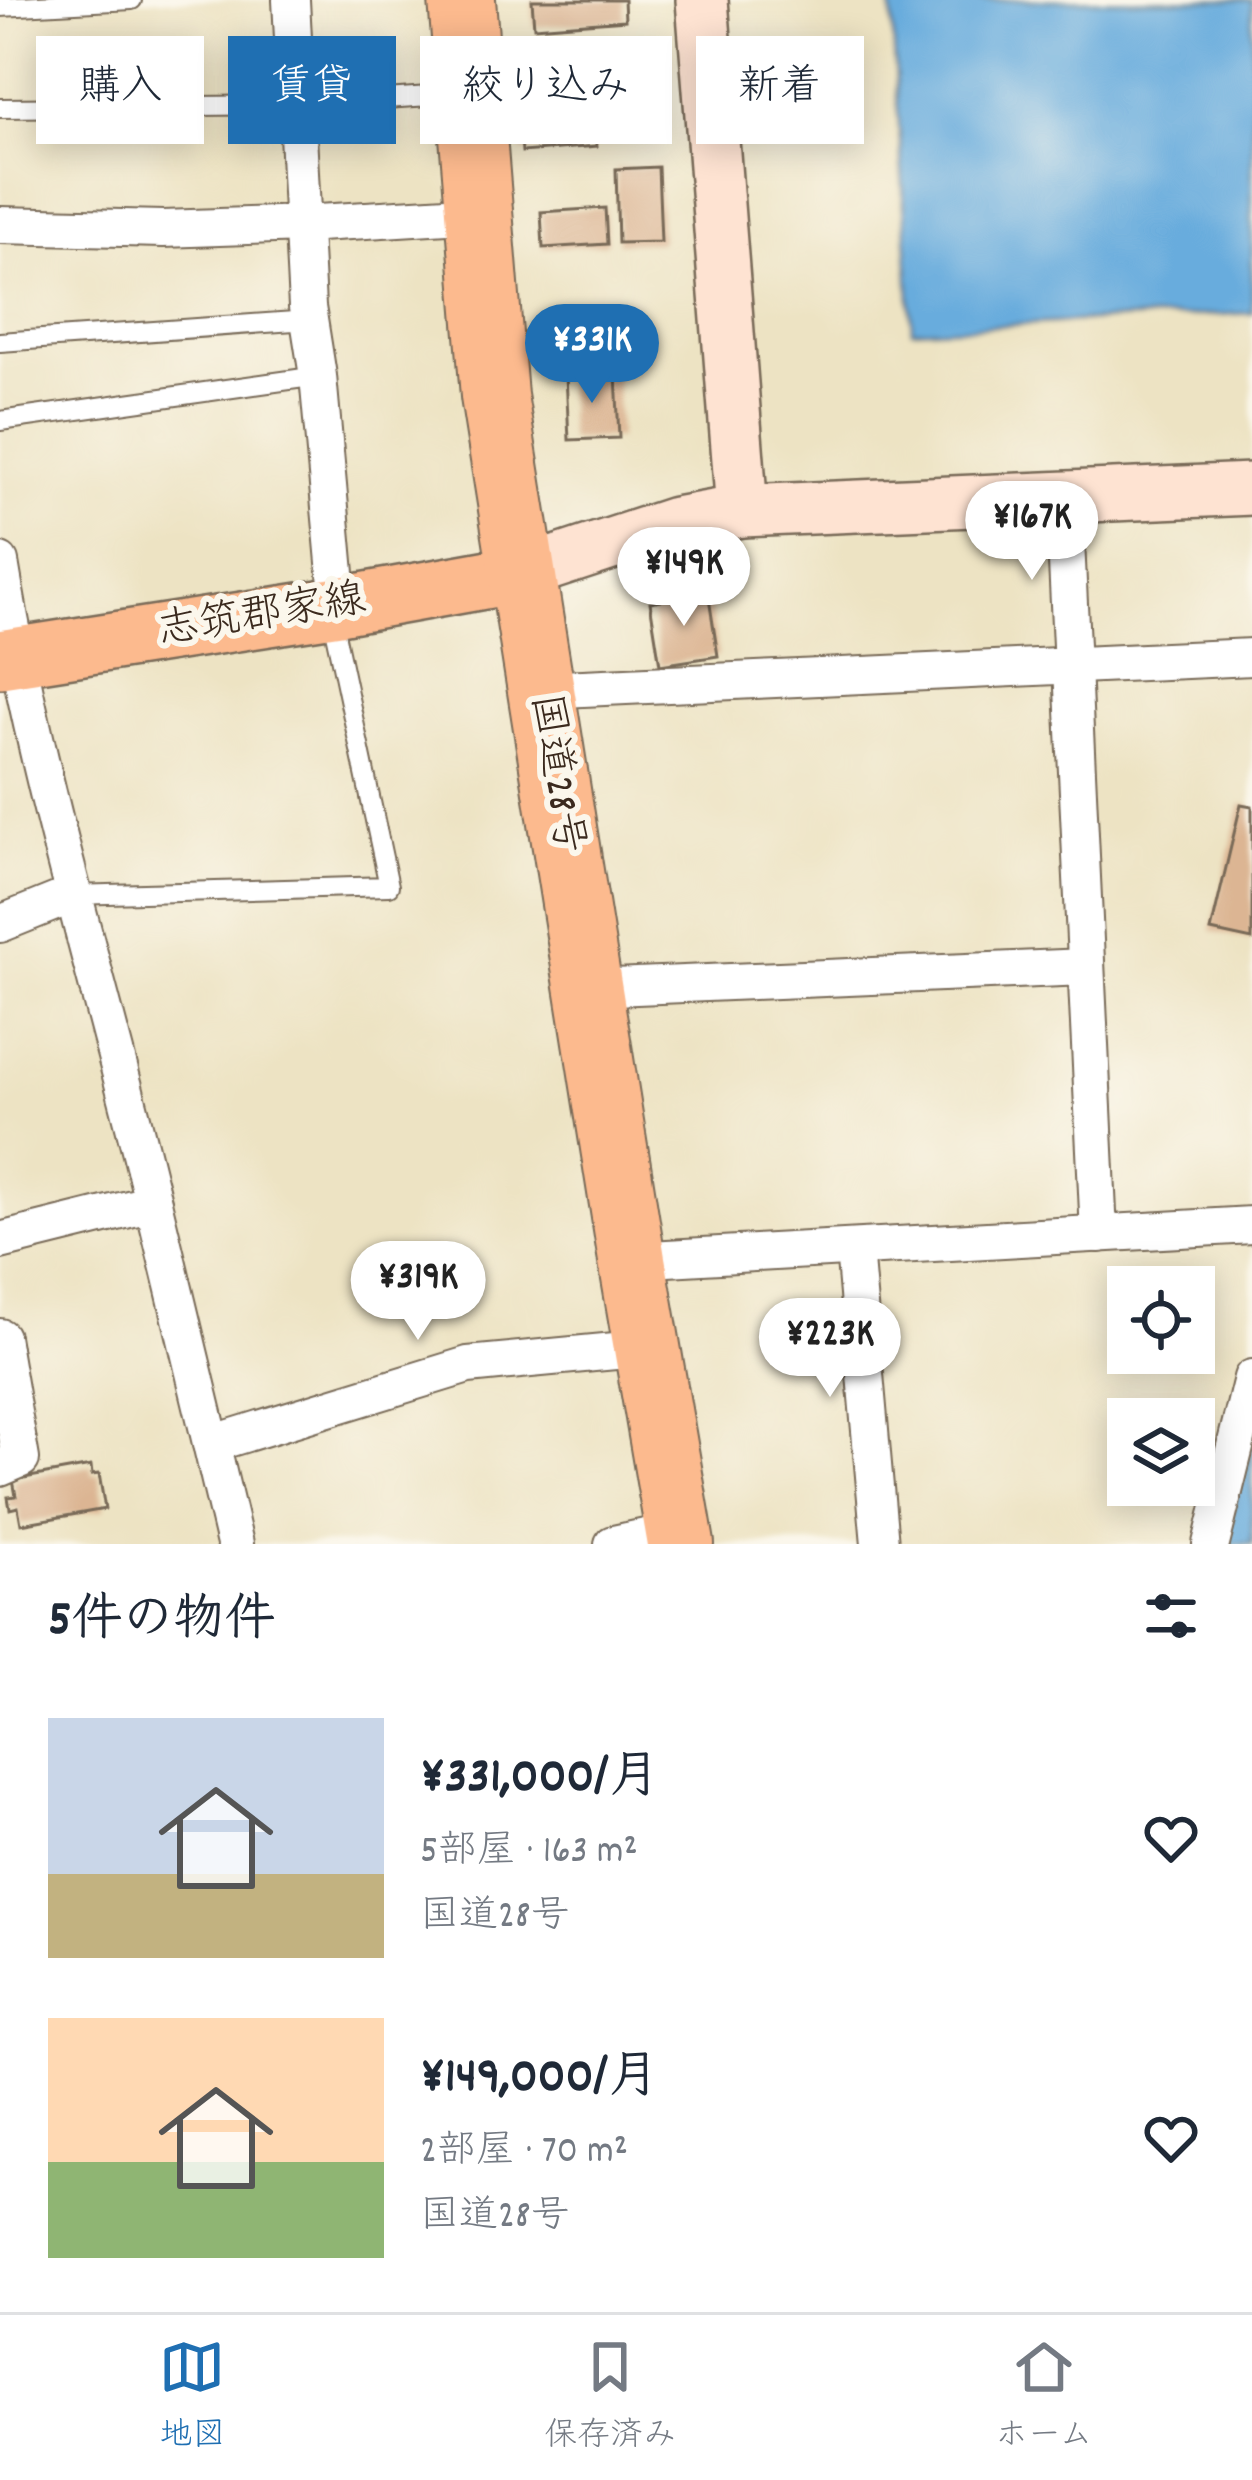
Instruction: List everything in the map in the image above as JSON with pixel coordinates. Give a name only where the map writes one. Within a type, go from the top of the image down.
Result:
[{"type":"highway","name":"国道28号","points":[[462,0],[465,36]]},
{"type":"highway","name":"国道28号","points":[[474,144],[494,396],[679,1537]]},
{"type":"main road","name":"志筑郡家線","points":[[8,658],[523,573]]},
{"type":"street","points":[[291,0],[293,36]]},
{"type":"street","points":[[702,0],[742,511]]},
{"type":"street","points":[[299,144],[334,607]]},
{"type":"street","points":[[0,225],[163,229],[479,213]]},
{"type":"street","points":[[523,573],[675,523],[742,511],[1252,489]]},
{"type":"street","points":[[1064,499],[1099,1234]]},
{"type":"street","points":[[0,562],[8,658],[153,1203],[235,1544]]},
{"type":"street","points":[[540,690],[1252,657]]},
{"type":"street","points":[[0,924],[71,895]]},
{"type":"street","points":[[590,988],[1086,967]]},
{"type":"street","points":[[0,1241],[153,1203]]},
{"type":"street","points":[[632,1259],[1252,1225]]},
{"type":"street","points":[[854,1249],[880,1544]]},
{"type":"street","points":[[0,1337],[21,1459],[0,1468]]},
{"type":"street","points":[[211,1444],[468,1366],[647,1348]]},
{"type":"street","points":[[1210,1544],[1252,1378]]},
{"type":"street","points":[[613,1544],[679,1537]]},
{"type":"lane","points":[[0,7],[132,0]]},
{"type":"lane","points":[[0,108],[228,106]]},
{"type":"lane","points":[[0,342],[309,320]]},
{"type":"lane","points":[[0,421],[318,376]]},
{"type":"lane","points":[[71,895],[389,886],[334,607]]},
{"type":"water","points":[[891,0],[1252,0],[1252,313],[912,330]]},
{"type":"water","points":[[1252,1431],[1252,1544],[1224,1544]]},
{"type":"building","points":[[532,0],[624,0],[625,20],[534,27]]},
{"type":"building","points":[[521,144],[597,144],[597,146],[522,152]]},
{"type":"building","points":[[658,167],[661,242],[618,243],[616,169]]},
{"type":"building","points":[[605,208],[607,244],[543,248],[541,212]]},
{"type":"building","points":[[616,373],[619,438],[569,440],[566,375]]},
{"type":"building","points":[[708,592],[718,656],[660,665],[650,602]]},
{"type":"building","points":[[1241,804],[1252,806],[1252,940],[1211,931]]},
{"type":"building","points":[[91,1466],[92,1475],[99,1474],[105,1509],[21,1524],[18,1507],[10,1509],[8,1497],[16,1496],[13,1480]]}]
